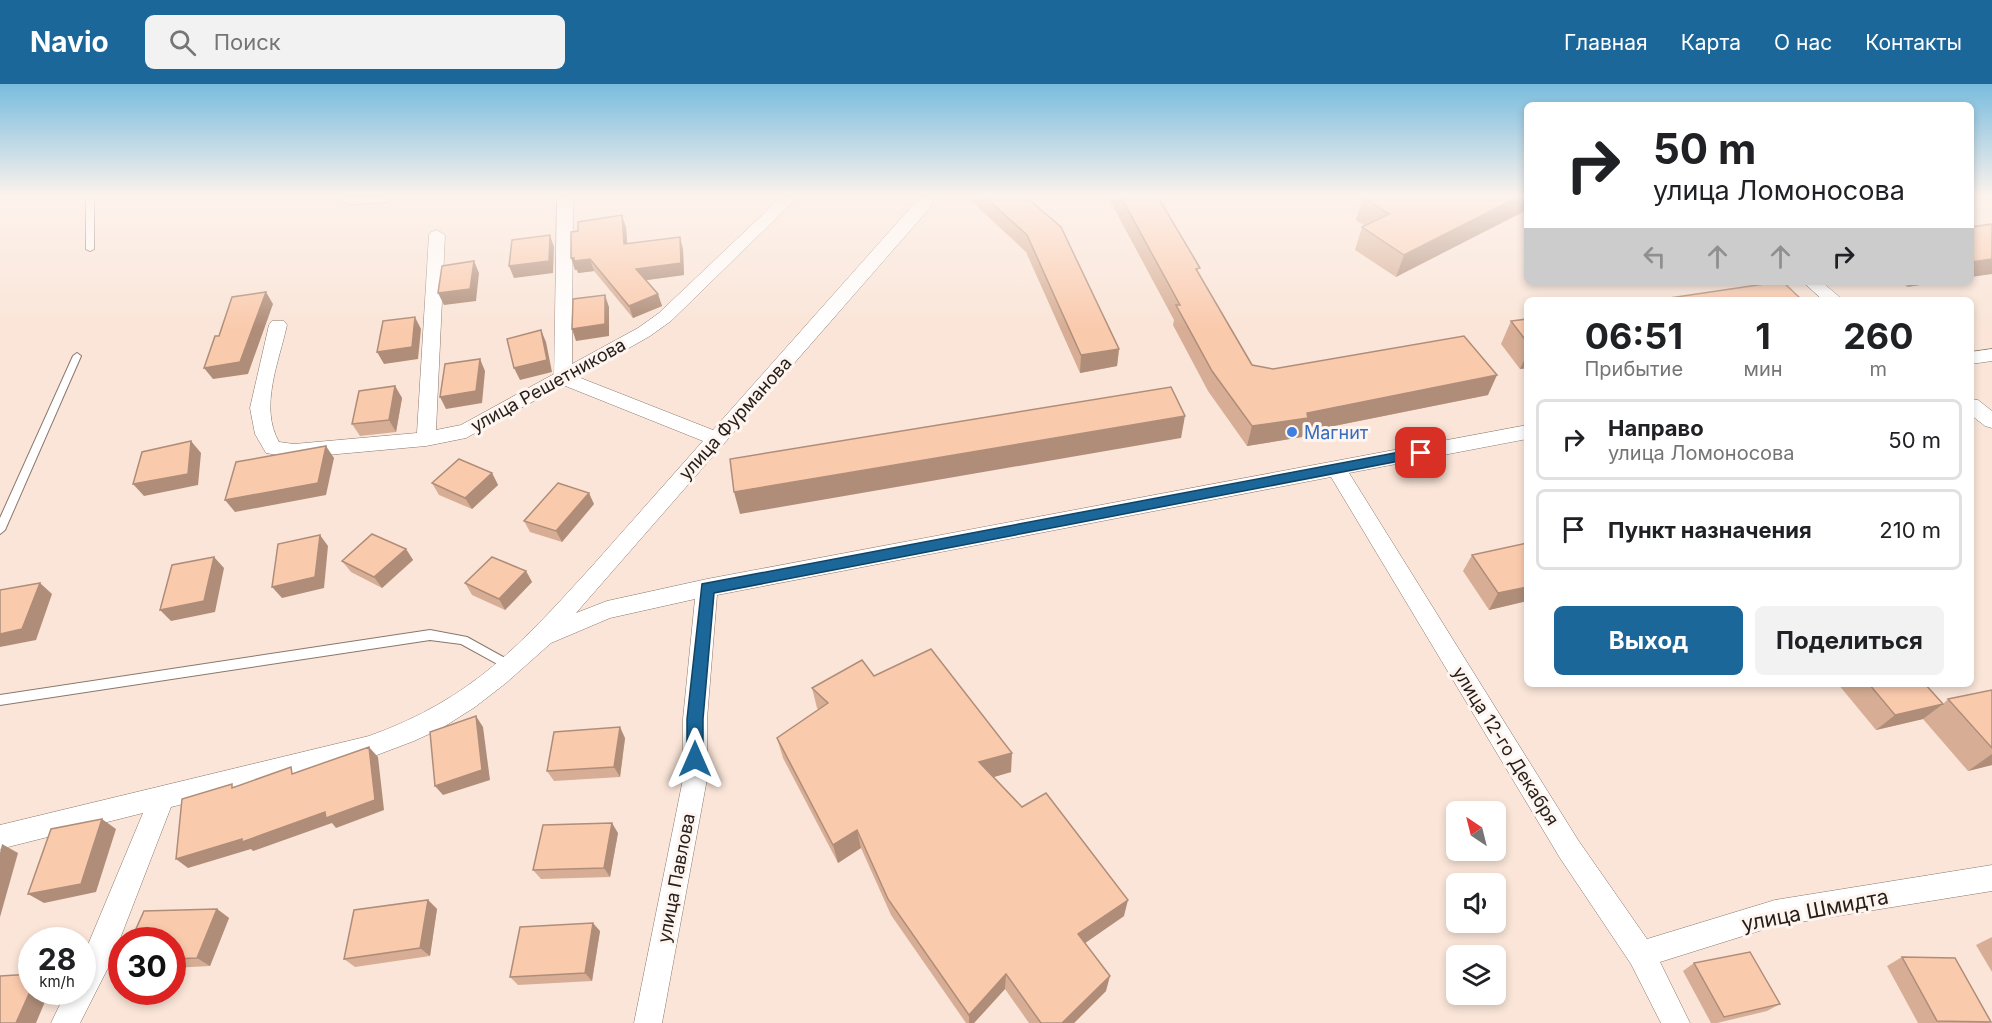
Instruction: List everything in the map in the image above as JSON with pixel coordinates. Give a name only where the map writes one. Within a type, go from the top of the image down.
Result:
[{"type":"street","points":[[426,439],[437,241]]},
{"type":"street","points":[[565,241],[563,378],[716,440]]},
{"type":"street","name":"улица Решетникова","points":[[278,325],[259,408],[265,434],[273,448],[294,451],[426,439],[466,431],[644,332],[658,322],[744,241]]},
{"type":"street","name":"улица Фурманова","points":[[0,837],[369,747],[418,728],[457,706],[512,667],[540,638],[892,241]]},
{"type":"street","points":[[1815,285],[1830,297]]},
{"type":"street","points":[[1974,358],[1992,355]]},
{"type":"street","points":[[1974,407],[1992,421]]},
{"type":"street","points":[[540,638],[607,610],[707,588],[1524,433]]},
{"type":"street","name":"улица 12-го Декабря","points":[[1336,469],[1569,849],[1641,954],[1676,1023]]},
{"type":"street","name":"улица Павлова","points":[[648,1023],[695,779],[695,719],[707,588]]},
{"type":"street","points":[[96,962],[162,798]]},
{"type":"street","name":"улица Шмидта","points":[[1641,954],[1775,913],[1992,878]]},
{"type":"street","points":[[65,1023],[74,1005]]},
{"type":"lane","points":[[90,241],[90,249]]},
{"type":"lane","points":[[0,530],[77,356]]},
{"type":"lane","points":[[0,700],[430,634],[463,640],[512,667]]},
{"type":"building","points":[[512,241],[550,241],[549,261],[509,266]]},
{"type":"building","points":[[571,241],[624,241],[624,244],[680,241],[681,263],[636,269],[658,294],[629,306],[590,259],[574,261],[574,258],[571,258]]},
{"type":"building","points":[[1030,241],[1068,241],[1119,349],[1081,355]]},
{"type":"building","points":[[1145,241],[1184,241],[1200,268],[1196,269],[1252,365],[1273,369],[1464,336],[1497,375],[1307,413],[1308,418],[1252,426],[1212,371],[1176,305],[1180,305]]},
{"type":"building","points":[[1383,241],[1432,241],[1404,255]]},
{"type":"building","points":[[1974,241],[1992,241],[1992,259],[1974,262]]},
{"type":"building","points":[[474,261],[470,289],[438,293],[442,266]]},
{"type":"building","points":[[1758,285],[1786,285],[1799,297],[1676,297]]},
{"type":"building","points":[[266,292],[240,362],[204,368],[215,336],[219,336],[232,297]]},
{"type":"building","points":[[605,295],[605,324],[572,329],[573,299]]},
{"type":"building","points":[[415,317],[412,347],[377,352],[383,321]]},
{"type":"building","points":[[1524,319],[1524,338],[1511,321]]},
{"type":"building","points":[[541,330],[547,360],[514,368],[507,339]]},
{"type":"building","points":[[480,359],[476,391],[440,397],[445,364]]},
{"type":"building","points":[[395,386],[389,420],[352,424],[359,391]]},
{"type":"building","points":[[1171,387],[1185,416],[734,492],[730,459]]},
{"type":"building","points":[[191,441],[188,474],[133,484],[142,452]]},
{"type":"building","points":[[326,446],[318,483],[225,500],[236,462]]},
{"type":"building","points":[[459,459],[492,473],[465,498],[432,483]]},
{"type":"building","points":[[558,483],[589,493],[556,531],[524,521]]},
{"type":"building","points":[[372,534],[406,549],[374,577],[342,561]]},
{"type":"building","points":[[320,535],[315,577],[272,587],[278,544]]},
{"type":"building","points":[[1524,544],[1524,588],[1498,593],[1472,555]]},
{"type":"building","points":[[214,557],[204,601],[160,610],[172,565]]},
{"type":"building","points":[[492,557],[526,571],[499,599],[465,583]]},
{"type":"building","points":[[40,583],[22,629],[0,634],[0,590]]},
{"type":"building","points":[[931,649],[1012,753],[979,762],[1022,807],[1046,793],[1128,900],[1078,934],[1110,976],[1062,1023],[1041,1023],[1006,974],[969,1015],[888,899],[857,830],[833,845],[777,738],[828,703],[812,688],[862,660],[874,676]]},
{"type":"building","points":[[1872,687],[1928,687],[1943,704],[1895,715]]},
{"type":"building","points":[[1992,690],[1992,748],[1948,699]]},
{"type":"building","points":[[476,716],[482,770],[435,786],[430,732]]},
{"type":"building","points":[[620,727],[614,767],[547,771],[554,732]]},
{"type":"building","points":[[369,747],[375,800],[326,818],[325,812],[242,842],[242,839],[176,859],[182,799],[232,784],[232,788],[291,767],[292,774]]},
{"type":"building","points":[[102,819],[81,884],[28,894],[51,829]]},
{"type":"building","points":[[612,823],[604,868],[533,870],[543,825]]},
{"type":"building","points":[[428,900],[420,948],[344,959],[354,910]]},
{"type":"building","points":[[217,909],[197,958],[186,958],[186,927],[137,927],[144,911]]},
{"type":"building","points":[[593,923],[585,973],[510,977],[520,927]]},
{"type":"building","points":[[1750,952],[1780,1004],[1724,1017],[1694,963]]},
{"type":"building","points":[[1902,957],[1955,958],[1991,1022],[1937,1021]]},
{"type":"building","points":[[18,975],[18,1005],[24,1005],[16,1023],[0,1023],[0,976]]},
{"type":"place","name":"Магнит","points":[[1292,432]]},
{"type":"route","points":[[695,759],[695,719],[707,588],[1421,453]]}]
